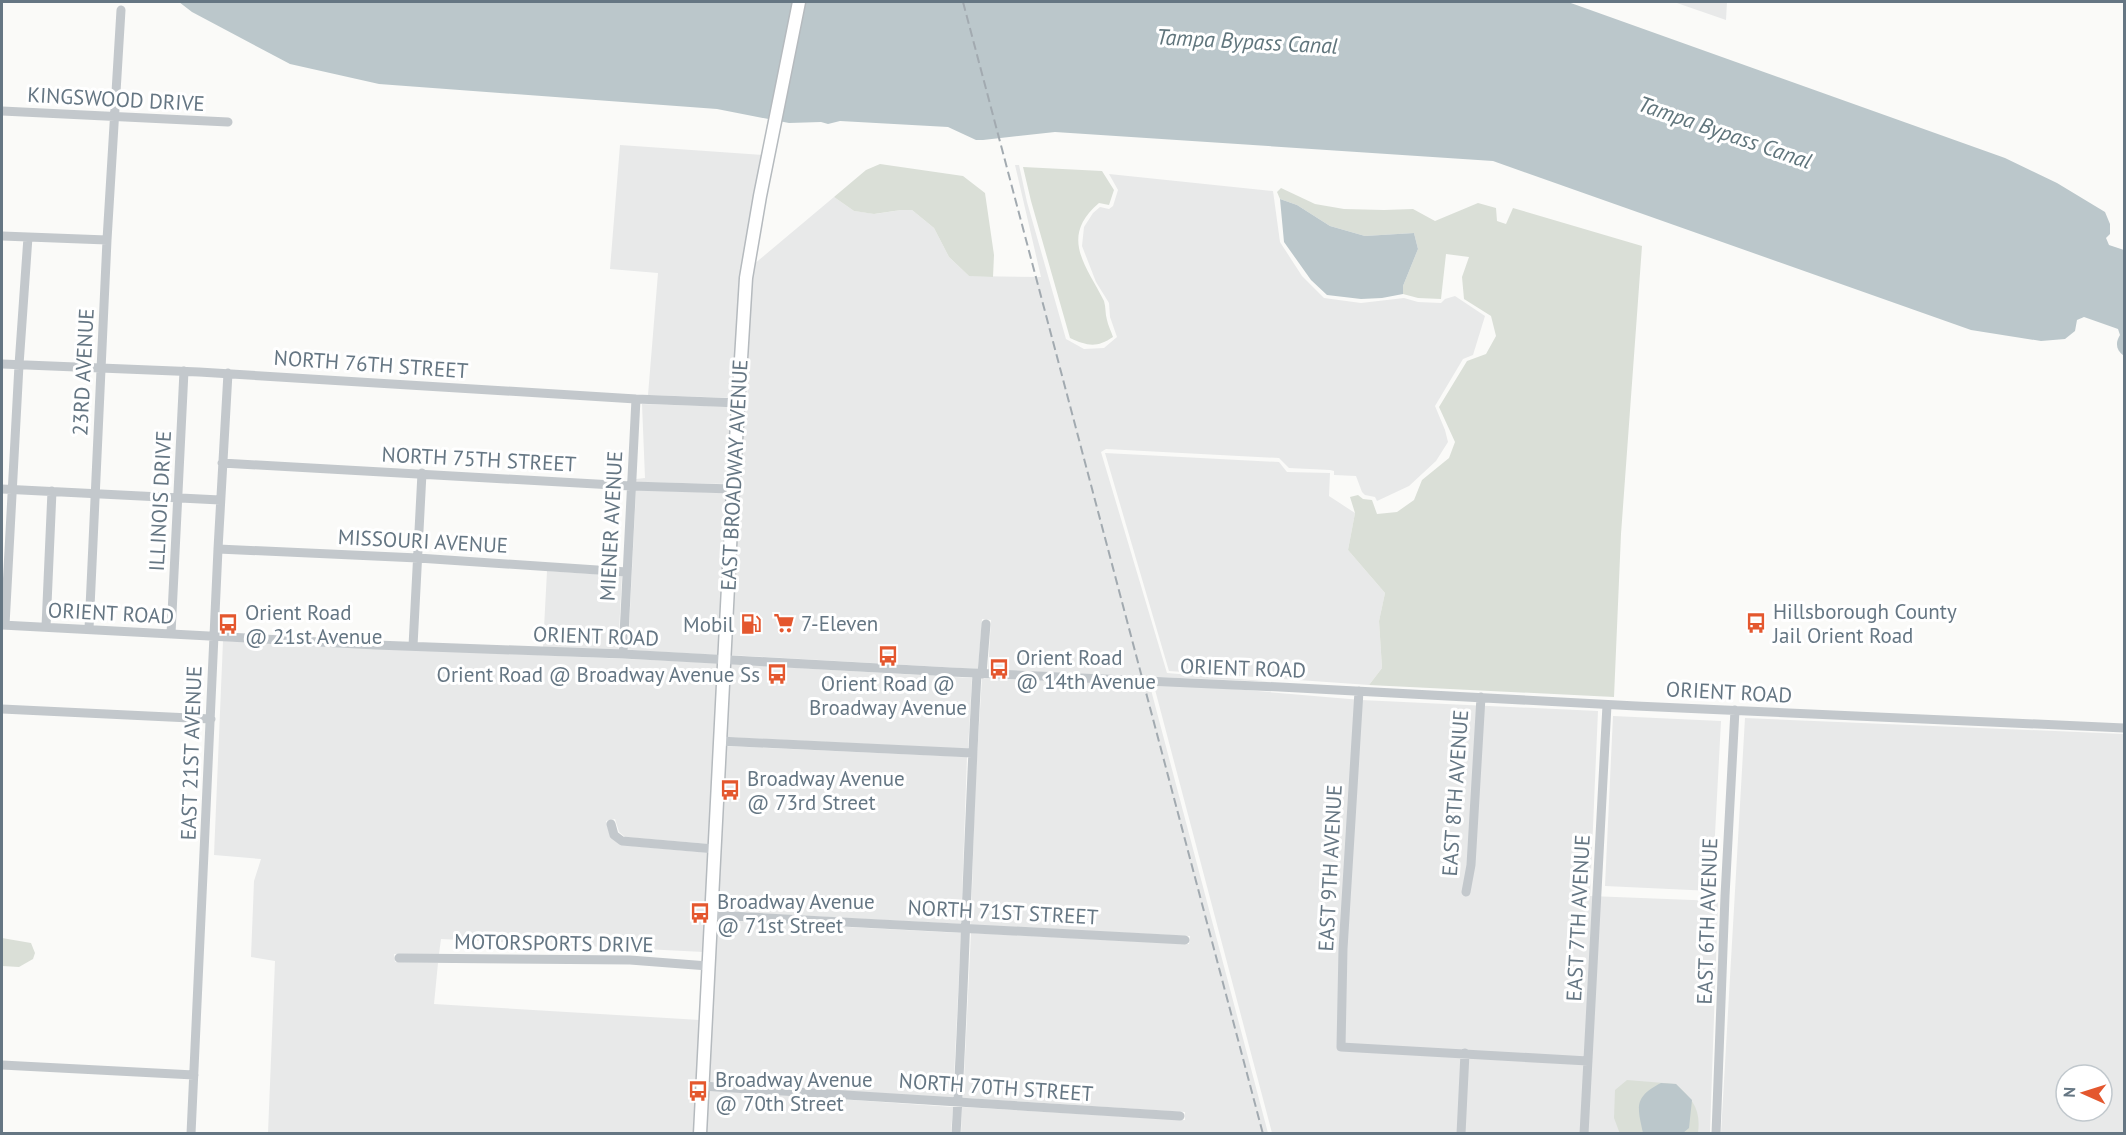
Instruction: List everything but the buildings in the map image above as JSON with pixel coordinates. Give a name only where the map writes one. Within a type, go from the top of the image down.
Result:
[{"type":"main road","name":"EAST BROADWAY AVENUE","points":[[700,1134],[719,741],[746,278],[799,2]]},
{"type":"street","name":"23RD AVENUE","points":[[88,629],[121,10]]},
{"type":"street","name":"KINGSWOOD DRIVE","points":[[2,111],[228,122]]},
{"type":"street","points":[[2,236],[107,240]]},
{"type":"street","points":[[3,625],[28,237]]},
{"type":"street","name":"NORTH 76TH STREET","points":[[2,364],[228,373],[636,399],[739,403]]},
{"type":"street","name":"ILLINOIS DRIVE","points":[[171,634],[184,371]]},
{"type":"street","name":"EAST 21ST AVENUE","points":[[191,1134],[220,500],[228,373]]},
{"type":"street","name":"MIENER AVENUE","points":[[622,654],[636,399]]},
{"type":"street","name":"NORTH 75TH STREET","points":[[222,463],[631,486],[733,489]]},
{"type":"street","points":[[413,646],[422,473]]},
{"type":"street","points":[[2,489],[220,500]]},
{"type":"street","points":[[46,627],[52,491]]},
{"type":"street","name":"MISSOURI AVENUE","points":[[218,549],[418,558],[627,572]]},
{"type":"street","points":[[956,1134],[972,753],[986,624]]},
{"type":"street","name":"ORIENT ROAD","points":[[3,625],[724,659],[1607,705],[2124,728]]},
{"type":"street","name":"EAST 9TH AVENUE","points":[[1359,691],[1343,949],[1341,1047],[1465,1053]]},
{"type":"street","name":"EAST 8TH AVENUE","points":[[1466,892],[1471,865],[1481,697]]},
{"type":"street","name":"EAST 7TH AVENUE","points":[[1584,1134],[1607,705]]},
{"type":"street","points":[[2,709],[211,719]]},
{"type":"street","name":"EAST 6TH AVENUE","points":[[1716,1134],[1735,710]]},
{"type":"street","points":[[719,741],[972,753]]},
{"type":"street","points":[[611,824],[614,834],[622,841],[715,849]]},
{"type":"street","name":"NORTH 71ST STREET","points":[[711,915],[1185,940]]},
{"type":"street","name":"MOTORSPORTS DRIVE","points":[[399,958],[630,960],[708,966]]},
{"type":"street","points":[[1461,1134],[1465,1053],[1588,1061]]},
{"type":"street","points":[[2,1065],[194,1075]]},
{"type":"street","name":"NORTH 70TH STREET","points":[[702,1086],[1180,1116]]},
{"type":"shaded area","points":[[1674,2],[1727,2],[1726,20]]},
{"type":"shaded area","points":[[620,145],[763,155],[734,398],[648,395],[658,273],[610,269]]},
{"type":"shaded area","points":[[880,164],[963,176],[985,193],[994,255],[993,277],[969,276],[949,257],[934,228],[912,210],[874,214],[854,211],[834,197],[866,170]]},
{"type":"shaded area","points":[[1015,165],[1019,165],[1027,202],[1066,339],[1084,349],[1104,348],[1117,337],[1110,317],[1109,303],[1096,282],[1082,246],[1084,227],[1093,213],[1100,207],[1109,209],[1113,206],[1118,190],[1109,174],[1273,191],[1280,242],[1302,276],[1324,298],[1361,303],[1404,298],[1418,302],[1441,303],[1455,296],[1485,316],[1473,355],[1463,359],[1435,406],[1448,442],[1436,461],[1409,486],[1377,501],[1375,497],[1362,492],[1356,476],[1334,475],[1334,471],[1330,470],[1289,468],[1279,458],[1106,449],[1101,452],[1167,673],[1275,682],[988,670],[991,620],[982,619],[978,669],[729,655],[744,403],[747,403],[753,265],[834,197],[854,211],[875,214],[912,210],[934,228],[949,257],[969,276],[1041,277]]},
{"type":"shaded area","points":[[1023,167],[1102,171],[1114,190],[1109,205],[1099,203],[1087,215],[1080,228],[1078,239],[1084,263],[1104,301],[1106,318],[1113,337],[1107,341],[1092,345],[1070,338]]},
{"type":"shaded area","points":[[1281,188],[1315,204],[1344,209],[1413,209],[1435,221],[1478,203],[1496,208],[1497,221],[1506,224],[1513,208],[1642,246],[1621,534],[1614,697],[1369,685],[1382,668],[1379,621],[1385,593],[1348,550],[1355,513],[1350,497],[1358,495],[1363,499],[1372,500],[1377,514],[1397,512],[1414,500],[1422,480],[1449,458],[1455,442],[1439,407],[1467,361],[1486,354],[1496,336],[1491,316],[1464,299],[1462,277],[1469,257],[1446,254],[1441,299],[1418,298],[1403,294],[1403,286],[1418,249],[1414,233],[1365,236],[1330,226],[1297,205],[1280,199],[1277,192]]},
{"type":"shaded area","points":[[642,404],[734,407],[728,484],[636,482],[636,479],[645,478]]},
{"type":"shaded area","points":[[1105,453],[1279,462],[1287,472],[1330,473],[1329,496],[1355,513],[1348,550],[1385,593],[1379,621],[1382,668],[1369,685],[1169,671]]},
{"type":"shaded area","points":[[636,490],[728,493],[719,655],[628,650]]},
{"type":"shaded area","points":[[547,571],[622,576],[618,650],[543,647]]},
{"type":"shaded area","points":[[223,641],[719,663],[710,844],[625,837],[619,832],[615,819],[606,821],[610,836],[621,845],[710,853],[704,952],[441,939],[439,954],[394,954],[395,962],[438,963],[434,1004],[700,1020],[695,1133],[268,1133],[275,961],[251,957],[254,881],[261,859],[214,855]]},
{"type":"shaded area","points":[[728,664],[972,678],[968,749],[725,737]]},
{"type":"shaded area","points":[[982,678],[1150,686],[1268,1133],[961,1134],[962,1107],[1185,1120],[1185,1112],[963,1098],[971,933],[1189,944],[1190,936],[971,925],[975,788]]},
{"type":"shaded area","points":[[1153,682],[1361,700],[1598,711],[1590,896],[1718,901],[1710,1133],[1272,1133]]},
{"type":"shaded area","points":[[1613,716],[1721,721],[1712,891],[1605,886]]},
{"type":"shaded area","points":[[1745,718],[2124,734],[2124,1133],[1721,1133]]},
{"type":"shaded area","points":[[724,746],[967,757],[961,924],[717,911]]},
{"type":"shaded area","points":[[716,920],[961,933],[953,1098],[707,1082]]},
{"type":"shaded area","points":[[2,938],[31,943],[35,953],[33,959],[19,967],[2,966]]},
{"type":"shaded area","points":[[1627,1080],[1676,1084],[1687,1095],[1697,1111],[1698,1133],[1620,1134],[1614,1118],[1615,1090]]},
{"type":"shaded area","points":[[706,1090],[953,1107],[951,1133],[705,1134]]},
{"type":"water","name":"Tampa Bypass Canal","points":[[179,2],[1568,2],[2005,158],[2057,183],[2105,212],[2110,224],[2110,234],[2106,238],[2109,245],[2124,250],[2124,356],[2117,346],[2120,335],[2118,329],[2084,317],[2077,320],[2075,331],[2065,339],[2041,341],[1971,330],[1493,161],[1055,132],[976,140],[948,127],[840,121],[828,124],[821,122],[789,123],[717,109],[379,84],[290,64],[192,12]]},
{"type":"water","points":[[1280,199],[1297,205],[1330,226],[1365,236],[1414,233],[1418,249],[1403,286],[1403,294],[1361,299],[1327,295],[1311,280],[1284,242]]},
{"type":"water","points":[[1661,1083],[1676,1084],[1692,1100],[1689,1128],[1683,1133],[1643,1133],[1639,1116],[1640,1103],[1646,1093]]},
{"type":"railway","points":[[963,2],[1263,1134]]},
{"type":"place","name":"7-Eleven","points":[[784,623]]},
{"type":"place","name":"Hillsborough County Jail Orient Road","points":[[1756,623]]},
{"type":"place","name":"Orient Road @ 21st Avenue","points":[[228,624]]},
{"type":"place","name":"Mobil","points":[[751,624]]},
{"type":"place","name":"Orient Road @ Broadway Avenue","points":[[888,656]]},
{"type":"place","name":"Orient Road @ 14th Avenue","points":[[999,669]]},
{"type":"place","name":"Orient Road @ Broadway Avenue Ss","points":[[777,674]]},
{"type":"place","name":"Broadway Avenue @ 73rd Street","points":[[730,790]]},
{"type":"place","name":"Broadway Avenue @ 71st Street","points":[[700,913]]},
{"type":"place","name":"Broadway Avenue @ 70th Street","points":[[698,1091]]}]
